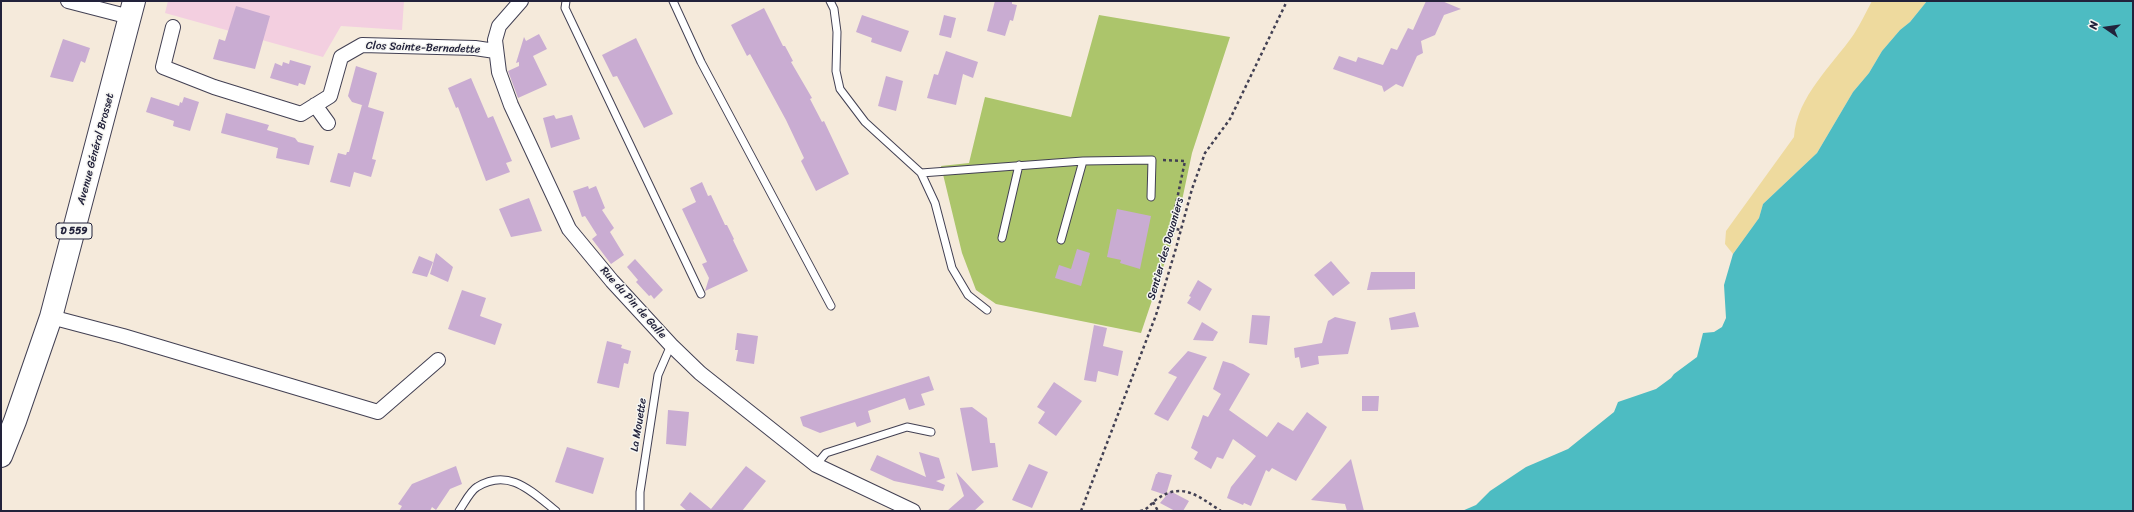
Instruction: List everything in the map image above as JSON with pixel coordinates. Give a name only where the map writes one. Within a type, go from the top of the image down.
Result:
[{"type":"main road","name":"Avenue Général Brosset","points":[[1,456],[51,317],[132,9]]},
{"type":"street","points":[[68,1],[132,9]]},
{"type":"street","name":"Rue du Pin de Galle","points":[[521,1],[499,26],[495,40],[498,72],[510,105],[569,228],[612,282],[671,345],[700,373],[816,465],[912,511]]},
{"type":"street","name":"Clos Sainte-Bernadette","points":[[173,27],[162,67],[214,87],[301,114],[330,96],[341,57],[362,45],[474,48],[495,51]]},
{"type":"street","points":[[315,105],[328,123]]},
{"type":"street","points":[[51,317],[123,336],[378,412],[438,360]]},
{"type":"lane","points":[[566,1],[565,8],[701,294]]},
{"type":"lane","points":[[673,1],[701,62],[831,306]]},
{"type":"lane","points":[[830,1],[834,8],[837,32],[836,71],[840,89],[865,122],[921,173],[935,203],[952,268],[968,295],[987,310]]},
{"type":"lane","points":[[921,173],[1083,161],[1152,160],[1151,197]]},
{"type":"lane","points":[[1061,240],[1083,161]]},
{"type":"lane","points":[[1002,238],[1019,165]]},
{"type":"lane","name":"La Mouette","points":[[640,511],[640,492],[658,376],[671,345]]},
{"type":"lane","points":[[816,465],[826,452],[907,427],[931,432]]},
{"type":"lane","points":[[458,511],[477,487],[500,478],[523,486],[556,511]]},
{"type":"path","name":"Sentier des Douaniers","points":[[1081,511],[1156,315],[1192,189],[1205,153],[1230,119],[1278,16],[1287,1]]},
{"type":"path","points":[[1152,160],[1185,161],[1170,228],[1181,230]]},
{"type":"path","points":[[1140,511],[1145,510],[1153,502],[1170,492],[1188,492],[1197,494],[1221,511]]},
{"type":"path","points":[[1153,502],[1158,511]]},
{"type":"shaded area","points":[[168,1],[404,1],[402,30],[341,26],[323,57],[165,13]]},
{"type":"green space","points":[[1099,15],[1230,37],[1192,153],[1176,229],[1141,333],[996,304],[976,290],[962,253],[941,166],[969,163],[985,97],[1071,117]]},
{"type":"sand","points":[[1872,1],[1927,1],[1910,22],[1900,30],[1882,51],[1869,73],[1853,92],[1817,153],[1763,204],[1759,218],[1733,254],[1725,244],[1726,231],[1794,137],[1802,108],[1809,95],[1817,82],[1854,34]]},
{"type":"water","points":[[1927,1],[2133,1],[2133,511],[1462,511],[1476,505],[1490,491],[1526,467],[1568,449],[1614,412],[1618,402],[1656,389],[1697,357],[1703,333],[1714,332],[1722,327],[1726,318],[1724,285],[1733,254],[1759,218],[1763,204],[1817,153],[1853,92],[1869,73],[1882,51],[1900,30],[1910,22]]},
{"type":"building","points":[[995,1],[1012,1],[1012,4],[1017,5],[1013,21],[1010,20],[1005,36],[987,31]]},
{"type":"building","points":[[1426,1],[1442,1],[1461,9],[1444,15],[1435,35],[1421,41],[1423,53],[1417,56],[1403,87],[1396,84],[1384,92],[1382,86],[1333,69],[1339,56],[1356,62],[1358,57],[1383,65],[1391,48],[1397,50],[1408,28],[1413,30]]},
{"type":"building","points":[[236,6],[270,16],[255,69],[213,59],[219,39],[225,41]]},
{"type":"building","points":[[764,8],[783,46],[785,46],[793,61],[791,62],[812,98],[810,99],[822,122],[824,121],[849,174],[816,191],[801,161],[804,158],[786,120],[750,54],[747,56],[731,25]]},
{"type":"building","points":[[862,15],[909,31],[901,52],[871,42],[872,38],[856,32]]},
{"type":"building","points":[[944,15],[956,18],[951,38],[939,35]]},
{"type":"building","points":[[539,34],[547,49],[533,56],[547,85],[518,98],[508,71],[519,66],[519,62],[516,63],[524,37],[526,41]]},
{"type":"building","points":[[636,38],[673,114],[644,128],[617,76],[613,77],[602,55]]},
{"type":"building","points":[[63,39],[90,48],[85,63],[81,61],[73,82],[50,77]]},
{"type":"building","points":[[946,51],[978,62],[973,78],[963,74],[956,105],[927,98],[934,74],[938,75]]},
{"type":"building","points":[[290,60],[311,66],[305,85],[299,83],[298,86],[270,78],[275,63],[282,66],[283,62],[289,64]]},
{"type":"building","points":[[356,66],[377,73],[368,107],[384,112],[372,159],[376,160],[371,177],[354,172],[350,187],[330,182],[338,153],[346,155],[347,152],[349,152],[362,105],[352,102],[348,96]]},
{"type":"building","points":[[886,76],[903,81],[896,111],[878,106]]},
{"type":"building","points":[[471,78],[488,118],[493,116],[512,161],[506,163],[510,172],[486,181],[458,107],[456,108],[448,88]]},
{"type":"building","points":[[151,97],[179,106],[184,97],[199,102],[190,131],[173,126],[174,121],[146,112]]},
{"type":"building","points":[[226,113],[269,125],[267,130],[295,138],[298,142],[314,146],[309,165],[276,158],[278,148],[221,133]]},
{"type":"building","points":[[554,115],[556,119],[572,115],[580,139],[551,148],[543,118]]},
{"type":"building","points":[[702,182],[708,196],[711,195],[725,225],[727,225],[748,271],[705,291],[709,278],[702,264],[707,262],[682,209],[696,202],[690,188]]},
{"type":"building","points":[[588,186],[589,189],[596,186],[605,208],[602,210],[614,228],[610,232],[624,255],[611,264],[592,239],[597,235],[585,216],[582,217],[573,191]]},
{"type":"building","points":[[529,198],[542,231],[511,237],[499,209]]},
{"type":"building","points":[[1117,209],[1151,216],[1140,269],[1120,263],[1121,260],[1107,257]]},
{"type":"building","points":[[1077,249],[1090,253],[1081,286],[1055,278],[1059,265],[1071,269]]},
{"type":"building","points":[[436,253],[453,267],[448,282],[430,274]]},
{"type":"building","points":[[419,256],[433,262],[427,277],[412,273]]},
{"type":"building","points":[[635,259],[663,290],[654,299],[651,295],[649,296],[636,282],[638,280],[627,267]]},
{"type":"building","points":[[1331,261],[1350,283],[1333,296],[1314,275]]},
{"type":"building","points":[[1371,272],[1415,272],[1415,289],[1367,290]]},
{"type":"building","points":[[1198,280],[1212,289],[1200,311],[1187,303],[1191,297],[1189,296]]},
{"type":"building","points":[[462,290],[486,298],[480,316],[502,324],[495,345],[448,329]]},
{"type":"building","points":[[1415,312],[1419,327],[1391,330],[1389,318]]},
{"type":"building","points":[[1252,315],[1270,316],[1267,345],[1249,343]]},
{"type":"building","points":[[1335,317],[1356,322],[1348,354],[1318,356],[1319,364],[1301,368],[1299,357],[1295,358],[1294,348],[1322,343],[1328,321]]},
{"type":"building","points":[[1202,322],[1218,332],[1213,341],[1193,340]]},
{"type":"building","points":[[1094,325],[1107,328],[1103,346],[1123,351],[1118,376],[1098,371],[1096,382],[1084,380]]},
{"type":"building","points":[[737,333],[758,336],[754,364],[736,361],[738,350],[735,350]]},
{"type":"building","points":[[607,341],[622,345],[621,348],[631,351],[628,364],[624,363],[619,388],[597,383]]},
{"type":"building","points":[[1188,351],[1207,357],[1168,421],[1154,414],[1177,377],[1168,373]]},
{"type":"building","points":[[1223,361],[1233,364],[1250,374],[1229,410],[1267,437],[1278,422],[1293,431],[1307,412],[1327,427],[1296,481],[1272,468],[1269,472],[1266,470],[1251,506],[1244,503],[1243,505],[1227,498],[1231,487],[1256,456],[1233,439],[1223,459],[1217,457],[1211,469],[1194,459],[1198,452],[1191,448],[1203,415],[1208,417],[1221,394],[1213,389]]},
{"type":"building","points":[[929,376],[934,390],[921,394],[925,405],[909,410],[905,398],[868,411],[871,422],[857,427],[855,422],[820,433],[803,426],[800,417]]},
{"type":"building","points":[[1054,382],[1082,401],[1056,436],[1038,423],[1045,412],[1037,407]]},
{"type":"building","points":[[1362,396],[1379,396],[1378,411],[1362,411]]},
{"type":"building","points":[[972,407],[987,418],[990,443],[995,443],[998,467],[972,471],[960,408]]},
{"type":"building","points":[[668,410],[689,412],[686,446],[666,444]]},
{"type":"building","points":[[567,447],[604,458],[593,494],[555,482]]},
{"type":"building","points":[[919,452],[939,458],[945,478],[936,481],[945,485],[943,491],[894,481],[870,470],[877,455],[926,477]]},
{"type":"building","points":[[1351,459],[1364,511],[1347,511],[1345,504],[1311,500]]},
{"type":"building","points":[[1029,464],[1048,472],[1032,508],[1012,500]]},
{"type":"building","points":[[456,466],[462,484],[450,489],[436,510],[432,507],[430,511],[399,511],[402,506],[398,504],[412,484]]},
{"type":"building","points":[[746,466],[766,481],[742,511],[687,511],[680,505],[690,492],[711,509]]},
{"type":"building","points":[[956,472],[984,502],[974,511],[947,511],[964,496]]},
{"type":"building","points":[[1158,472],[1172,475],[1166,495],[1151,490]]},
{"type":"building","points":[[1170,491],[1189,501],[1183,511],[1175,511],[1160,503]]}]
